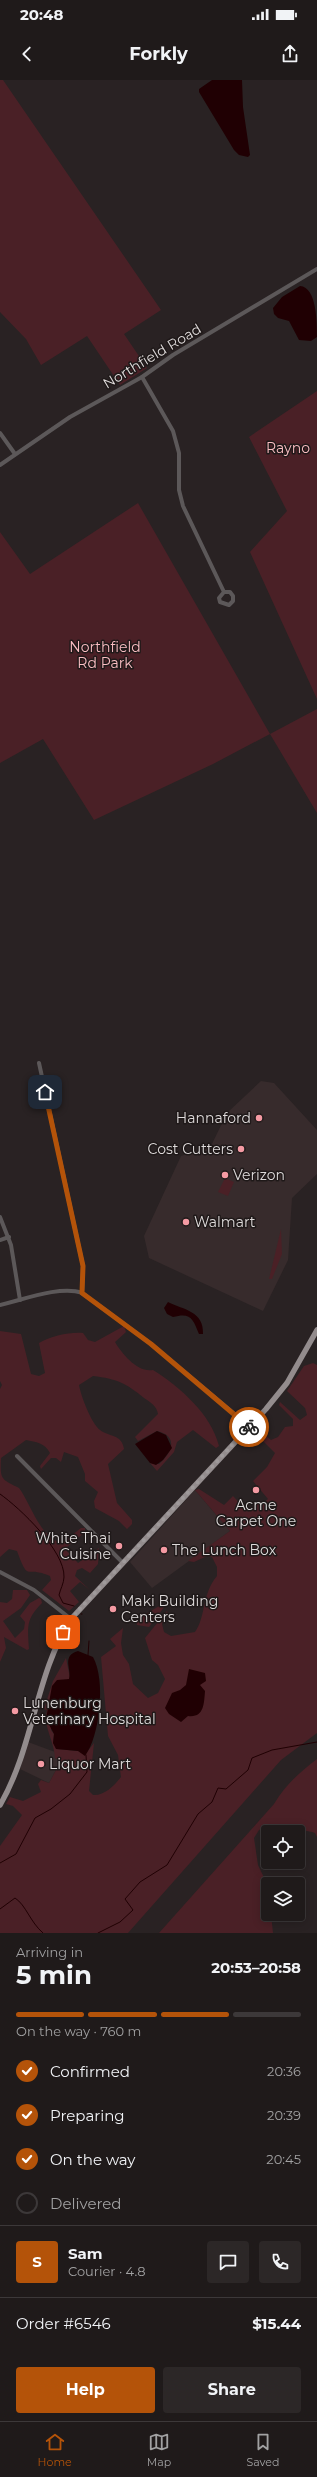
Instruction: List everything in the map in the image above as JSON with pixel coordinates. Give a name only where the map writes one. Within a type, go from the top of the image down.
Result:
[{"type":"main road","points":[[0,1805],[12,1781],[54,1650],[71,1619],[250,1427],[287,1384],[317,1330]]},
{"type":"street","name":"Northfield Road","points":[[0,465],[70,417],[142,377],[174,355],[317,269]]},
{"type":"street","points":[[142,377],[173,431],[178,448],[179,490],[183,506],[224,592]]},
{"type":"street","points":[[0,433],[15,454]]},
{"type":"street","points":[[39,1063],[82,1262],[82,1293]]},
{"type":"street","points":[[0,1217],[9,1237],[20,1300]]},
{"type":"street","points":[[0,1240],[9,1237]]},
{"type":"street","points":[[0,1306],[20,1300],[67,1291],[82,1293],[151,1344],[250,1427]]},
{"type":"street","points":[[17,1456],[123,1563]]},
{"type":"street","points":[[0,1572],[34,1590],[71,1619]]},
{"type":"shaded area","points":[[212,80],[242,80],[243,107],[250,155],[248,157],[239,155],[234,150],[199,92],[199,89]]},
{"type":"shaded area","points":[[300,286],[306,288],[310,292],[315,307],[317,337],[311,341],[299,340],[289,321],[278,318],[274,314],[273,308],[282,297]]},
{"type":"shaded area","points":[[261,1081],[274,1083],[317,1130],[317,1174],[292,1198],[288,1260],[263,1311],[149,1258],[144,1236],[181,1156],[211,1146],[227,1113]]},
{"type":"shaded area","points":[[168,1302],[192,1312],[197,1316],[202,1326],[203,1334],[199,1334],[195,1324],[188,1316],[184,1315],[173,1317],[167,1314],[164,1308]]},
{"type":"shaded area","points":[[157,1431],[166,1435],[172,1448],[163,1460],[156,1465],[150,1463],[135,1444]]},
{"type":"shaded area","points":[[195,1490],[230,1531],[152,1588],[130,1562]]},
{"type":"shaded area","points":[[78,1651],[93,1657],[97,1667],[100,1693],[98,1722],[90,1747],[85,1756],[78,1751],[56,1749],[53,1743],[54,1734],[46,1719],[52,1686],[57,1680],[69,1679],[68,1659],[73,1653]]},
{"type":"shaded area","points":[[189,1669],[205,1673],[206,1681],[200,1685],[205,1691],[204,1701],[202,1709],[197,1715],[188,1716],[181,1722],[169,1714],[165,1708],[172,1693],[180,1690],[186,1685]]},
{"type":"shaded area","points":[[28,1742],[55,1752],[55,1758],[61,1761],[49,1783],[20,1769]]},
{"type":"green space","points":[[0,80],[3,80],[161,310],[124,334],[147,368],[120,385],[87,336],[41,365],[26,339],[0,312]]},
{"type":"green space","name":"Rayno","points":[[317,391],[317,699],[250,552],[287,511],[249,437]]},
{"type":"green space","name":"Northfield Rd Park","points":[[138,503],[270,734],[213,764],[94,820],[43,739],[0,763],[0,532],[30,574]]},
{"type":"green space","points":[[317,709],[317,813],[270,734]]},
{"type":"green space","points":[[225,1178],[234,1182],[228,1196],[218,1192]]},
{"type":"green space","points":[[281,1229],[282,1254],[272,1279],[269,1279]]},
{"type":"green space","points":[[124,1326],[126,1332],[115,1342],[122,1352],[136,1366],[142,1369],[153,1370],[184,1393],[202,1412],[215,1434],[219,1446],[216,1448],[193,1430],[177,1442],[174,1452],[157,1471],[150,1463],[159,1464],[164,1460],[170,1450],[171,1441],[164,1433],[157,1431],[138,1441],[135,1437],[158,1414],[155,1406],[132,1389],[115,1380],[93,1376],[79,1385],[93,1422],[100,1430],[115,1436],[123,1444],[124,1449],[108,1464],[117,1503],[132,1520],[132,1524],[127,1529],[119,1521],[95,1508],[94,1501],[98,1492],[85,1481],[85,1474],[78,1457],[64,1452],[61,1462],[56,1458],[51,1458],[41,1469],[40,1466],[50,1453],[43,1445],[26,1440],[1,1458],[1,1471],[3,1478],[8,1483],[19,1488],[42,1528],[54,1540],[62,1543],[81,1528],[85,1528],[85,1532],[67,1547],[66,1550],[78,1563],[99,1548],[98,1564],[90,1573],[82,1568],[77,1570],[75,1576],[90,1590],[80,1582],[70,1591],[79,1602],[69,1611],[42,1590],[51,1580],[50,1576],[42,1573],[26,1571],[17,1551],[9,1549],[0,1557],[0,1389],[2,1385],[0,1381],[0,1331],[21,1334],[31,1374],[39,1376],[45,1373],[39,1343],[55,1336],[78,1333],[83,1333],[88,1340],[95,1342]]},
{"type":"green space","points":[[313,1363],[317,1365],[317,1733],[281,1760],[128,1933],[0,1933],[0,1846],[22,1815],[13,1806],[6,1804],[10,1797],[23,1801],[41,1792],[38,1784],[41,1780],[49,1783],[61,1761],[55,1758],[53,1745],[46,1723],[47,1710],[44,1709],[53,1681],[66,1658],[70,1678],[67,1681],[55,1682],[51,1730],[54,1734],[53,1743],[58,1749],[87,1752],[94,1743],[89,1791],[93,1795],[101,1794],[112,1787],[121,1777],[118,1755],[108,1736],[101,1657],[116,1646],[110,1639],[123,1628],[121,1643],[123,1655],[129,1664],[133,1684],[148,1698],[158,1693],[165,1679],[158,1665],[152,1660],[145,1638],[167,1611],[168,1613],[162,1624],[164,1632],[171,1636],[195,1632],[201,1619],[206,1597],[217,1576],[217,1567],[212,1557],[207,1556],[194,1562],[188,1561],[230,1531],[195,1490],[199,1489],[224,1505],[233,1496],[248,1512],[260,1501],[263,1503],[268,1499],[253,1481],[267,1467],[275,1453],[252,1430],[256,1428],[271,1440],[278,1437],[285,1427],[293,1426],[293,1419],[279,1405],[280,1402],[300,1420],[307,1415],[305,1408],[287,1391],[304,1366]]},
{"type":"green space","points":[[13,1590],[27,1590],[30,1595],[21,1608],[3,1621],[15,1638],[24,1629],[25,1622],[20,1616],[30,1603],[39,1598],[41,1599],[42,1603],[30,1619],[28,1629],[29,1649],[27,1650],[4,1637],[6,1648],[0,1662],[0,1602],[7,1603],[12,1599]]},
{"type":"green space","points":[[161,1605],[165,1606],[149,1627],[137,1625],[135,1618],[138,1615],[144,1615]]},
{"type":"green space","points":[[317,1759],[317,1837],[315,1833],[305,1831],[305,1825],[261,1825],[261,1830],[259,1830],[254,1838],[258,1865],[264,1877],[261,1877],[261,1921],[272,1921],[273,1933],[159,1933],[274,1804],[288,1785]]},
{"type":"waterway","points":[[0,1494],[19,1509],[40,1531],[57,1555],[64,1577],[59,1595],[63,1603],[74,1606]]},
{"type":"waterway","points":[[88,1655],[89,1641]]},
{"type":"waterway","points":[[98,1933],[120,1922],[133,1910],[125,1899],[140,1882],[167,1865],[198,1814],[212,1802],[218,1788],[226,1789],[248,1770],[252,1758],[272,1750],[317,1742]]},
{"type":"waterway","points":[[0,1863],[16,1854],[35,1818],[51,1809],[70,1794],[87,1772],[86,1755]]},
{"type":"waterway","points":[[0,1909],[15,1898],[19,1901],[43,1933]]},
{"type":"way so far","points":[[63,1632],[77,1612],[249,1427]]},
{"type":"place","name":"Hannaford","points":[[259,1118]]},
{"type":"place","name":"Cost Cutters","points":[[241,1149]]},
{"type":"place","name":"Verizon","points":[[225,1175]]},
{"type":"place","name":"Walmart","points":[[186,1222]]},
{"type":"place","name":"Acme Carpet One","points":[[256,1490]]},
{"type":"place","name":"White Thai Cuisine","points":[[119,1546]]},
{"type":"place","name":"The Lunch Box","points":[[164,1550]]},
{"type":"place","name":"Maki Building Centers","points":[[113,1609]]},
{"type":"place","name":"Lunenburg Veterinary Hospital","points":[[15,1711]]},
{"type":"place","name":"Liquor Mart","points":[[41,1764]]},
{"type":"route","points":[[45,1092],[83,1266],[84,1275],[82,1293],[137,1332],[249,1427]]}]
